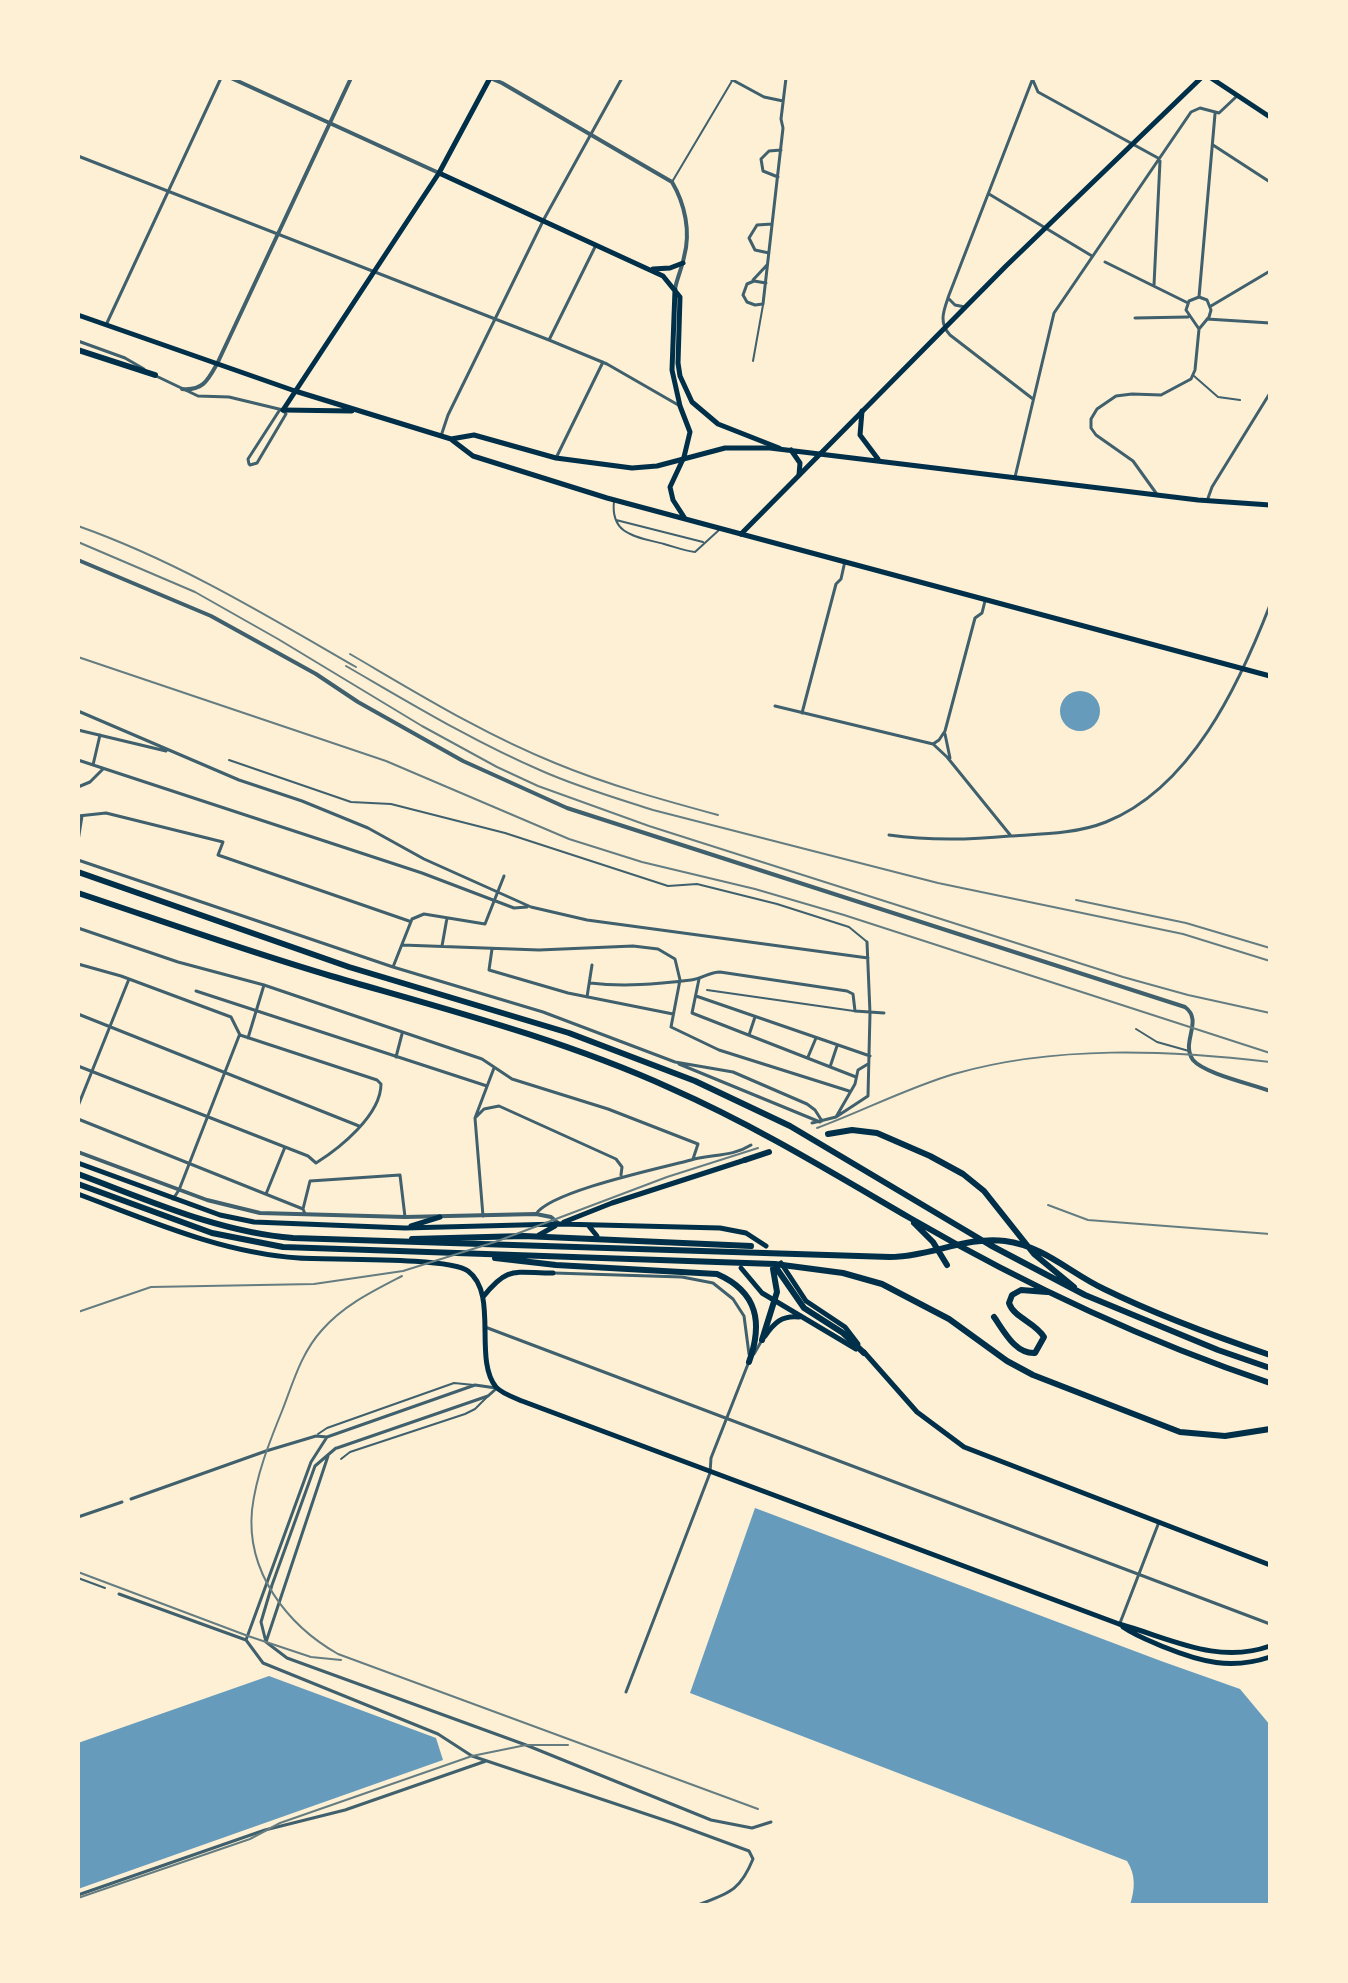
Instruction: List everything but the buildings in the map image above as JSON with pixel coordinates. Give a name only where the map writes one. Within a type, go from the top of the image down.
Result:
[{"type":"highway","points":[[78,350],[155,375]]},
{"type":"highway","points":[[78,872],[349,967],[614,1048],[726,1095],[790,1126],[990,1245],[1080,1292],[1218,1350],[1270,1368]]},
{"type":"highway","points":[[78,893],[277,959],[563,1047],[669,1087],[801,1153],[909,1217],[1054,1293],[1137,1332],[1270,1383]]},
{"type":"highway","points":[[828,1134],[852,1130],[877,1133],[963,1174],[984,1191],[1034,1254],[1080,1292]]},
{"type":"highway","points":[[745,1160],[769,1152]]},
{"type":"highway","points":[[78,1174],[189,1215],[241,1230],[293,1238],[902,1257],[977,1241],[1006,1241],[1037,1249],[1098,1286],[1153,1310],[1270,1355]]},
{"type":"highway","points":[[78,1184],[184,1224],[238,1240],[302,1248],[804,1266],[882,1284],[934,1311],[1033,1375],[1180,1432],[1225,1436],[1270,1429]]},
{"type":"highway","points":[[909,1217],[933,1242],[947,1265]]},
{"type":"highway","points":[[380,1241],[489,1236],[751,1246]]},
{"type":"highway","points":[[455,1253],[518,1261],[717,1274],[730,1280],[748,1298],[756,1316],[756,1343],[749,1362]]},
{"type":"highway","points":[[762,1340],[775,1302],[777,1267],[804,1308],[843,1333],[864,1353]]},
{"type":"highway","points":[[994,1317],[1017,1347],[1026,1353],[1035,1353],[1044,1337],[1037,1326],[1013,1311],[1009,1303],[1012,1295],[1021,1290],[1054,1293]]},
{"type":"main road","points":[[283,410],[439,173],[490,78]]},
{"type":"main road","points":[[741,534],[965,307],[1201,78]]},
{"type":"main road","points":[[1211,78],[1270,117]]},
{"type":"main road","points":[[439,173],[652,269],[675,289],[680,302],[679,370],[692,402],[718,424],[780,449]]},
{"type":"main road","points":[[652,269],[670,268],[683,263]]},
{"type":"main road","points":[[675,289],[671,361],[680,406],[690,429],[684,457],[670,487],[673,500],[684,517]]},
{"type":"main road","points":[[78,315],[295,391],[451,439],[473,456],[614,499],[1270,676]]},
{"type":"main road","points":[[283,410],[357,410]]},
{"type":"main road","points":[[862,411],[861,438],[878,460]]},
{"type":"main road","points":[[451,439],[474,435],[556,458],[641,468],[725,448],[780,449],[1207,501],[1270,505]]},
{"type":"main road","points":[[790,450],[800,463],[799,475]]},
{"type":"main road","points":[[539,1235],[612,1203],[745,1160]]},
{"type":"main road","points":[[78,1163],[173,1199],[244,1221],[405,1228],[559,1224],[720,1228],[746,1233],[766,1246]]},
{"type":"main road","points":[[78,1194],[200,1239],[255,1253],[455,1265],[466,1269],[477,1280],[482,1298],[489,1371],[497,1388],[522,1401],[1119,1624],[1219,1654],[1241,1654],[1270,1646]]},
{"type":"main road","points":[[405,1228],[440,1217]]},
{"type":"main road","points":[[586,1224],[597,1236]]},
{"type":"main road","points":[[326,1234],[328,1229],[335,1226]]},
{"type":"main road","points":[[741,1268],[762,1293],[775,1302],[864,1353],[917,1412],[964,1447],[1270,1565]]},
{"type":"main road","points":[[542,1269],[553,1273]]},
{"type":"main road","points":[[482,1298],[496,1280],[508,1274],[553,1273]]},
{"type":"main road","points":[[762,1340],[776,1322],[794,1316],[803,1318]]},
{"type":"main road","points":[[1119,1624],[1133,1634],[1213,1664],[1240,1665],[1270,1657]]},
{"type":"street","points":[[106,325],[221,78]]},
{"type":"street","points":[[231,78],[439,173]]},
{"type":"street","points":[[182,389],[193,390],[204,386],[217,364],[351,78]]},
{"type":"street","points":[[490,78],[672,182],[681,200],[686,225],[683,263],[675,289]]},
{"type":"street","points":[[441,436],[494,318],[544,219],[622,78]]},
{"type":"street","points":[[753,361],[766,283],[786,78]]},
{"type":"street","points":[[1033,78],[1038,92],[1160,158]]},
{"type":"street","points":[[1033,78],[942,320],[944,328],[1033,399]]},
{"type":"street","points":[[672,182],[731,79],[764,97],[783,101]]},
{"type":"street","points":[[1015,477],[1054,313],[1191,112],[1200,108],[1215,114],[1223,112],[1238,95]]},
{"type":"street","points":[[1199,297],[1215,114]]},
{"type":"street","points":[[1212,144],[1270,182]]},
{"type":"street","points":[[778,177],[763,171],[761,159],[769,151],[781,150]]},
{"type":"street","points":[[78,156],[603,362],[680,406]]},
{"type":"street","points":[[1154,285],[1160,158]]},
{"type":"street","points":[[989,194],[1092,256]]},
{"type":"street","points":[[769,253],[753,249],[749,238],[757,225],[772,224]]},
{"type":"street","points":[[549,340],[597,244]]},
{"type":"street","points":[[1105,262],[1188,303]]},
{"type":"street","points":[[763,304],[751,304],[744,298],[744,287],[768,265]]},
{"type":"street","points":[[1193,375],[1199,329],[1207,319],[1211,306],[1270,271]]},
{"type":"street","points":[[750,282],[766,283]]},
{"type":"street","points":[[1199,329],[1188,317],[1188,303],[1199,297],[1211,306]]},
{"type":"street","points":[[948,298],[955,305],[965,307]]},
{"type":"street","points":[[1135,318],[1188,317]]},
{"type":"street","points":[[1207,319],[1270,323]]},
{"type":"street","points":[[78,341],[125,358],[201,397],[229,397],[283,410],[286,414],[257,463],[250,465],[249,457],[277,411],[283,410]]},
{"type":"street","points":[[556,458],[603,362]]},
{"type":"street","points":[[1193,375],[1218,397],[1240,400]]},
{"type":"street","points":[[1158,495],[1133,461],[1096,435],[1091,428],[1091,419],[1097,409],[1116,396],[1161,395],[1193,375]]},
{"type":"street","points":[[1207,501],[1212,487],[1270,393]]},
{"type":"street","points":[[614,499],[613,514],[623,529],[637,537],[692,552],[697,551],[722,527]]},
{"type":"street","points":[[615,519],[705,543]]},
{"type":"street","points":[[78,560],[211,616],[443,750],[553,803],[607,823],[1185,1007],[1194,1021],[1189,1051],[1195,1061],[1206,1069],[1270,1091]]},
{"type":"street","points":[[802,713],[845,561]]},
{"type":"street","points":[[933,744],[945,731],[975,618],[982,613],[986,598]]},
{"type":"street","points":[[889,835],[931,840],[1011,836],[1095,825],[1124,813],[1171,779],[1189,757],[1244,669],[1270,605]]},
{"type":"street","points":[[775,706],[933,744],[951,761],[1011,836]]},
{"type":"street","points":[[78,711],[239,780],[368,828],[424,859],[531,907],[587,920],[868,958]]},
{"type":"street","points":[[78,730],[182,755]]},
{"type":"street","points":[[945,731],[951,761]]},
{"type":"street","points":[[93,765],[100,735]]},
{"type":"street","points":[[78,760],[422,873],[514,908],[531,907]]},
{"type":"street","points":[[229,760],[351,802],[391,804],[505,833],[668,886],[697,884],[777,904],[849,927],[867,942],[870,1013],[868,1096],[836,1117],[812,1123]]},
{"type":"street","points":[[78,787],[90,782],[103,769]]},
{"type":"street","points":[[78,841],[80,816],[106,813],[223,842],[218,855],[409,921],[424,914],[485,924],[504,876]]},
{"type":"street","points":[[78,860],[393,967],[543,1012],[821,1121]]},
{"type":"street","points":[[441,946],[447,918]]},
{"type":"street","points":[[393,967],[409,921]]},
{"type":"street","points":[[78,928],[178,962],[264,985],[482,1059],[512,1079],[608,1109],[698,1144],[693,1159]]},
{"type":"street","points":[[402,945],[539,950],[633,946],[658,949],[675,959],[680,980],[671,1027],[719,1050],[849,1091]]},
{"type":"street","points":[[492,949],[489,970],[587,997],[673,1014]]},
{"type":"street","points":[[78,964],[129,979],[231,1017],[240,1035],[377,1080],[381,1084],[381,1092],[373,1110],[345,1143],[316,1163],[308,1156],[78,1066]]},
{"type":"street","points":[[587,997],[592,965]]},
{"type":"street","points":[[590,983],[630,987],[699,979],[720,972],[847,991],[853,994],[855,1011]]},
{"type":"street","points":[[78,1106],[129,979]]},
{"type":"street","points":[[699,979],[692,1013],[856,1077]]},
{"type":"street","points":[[248,1038],[264,985]]},
{"type":"street","points":[[707,990],[884,1013]]},
{"type":"street","points":[[196,991],[487,1086]]},
{"type":"street","points":[[695,996],[870,1056]]},
{"type":"street","points":[[78,1014],[359,1126]]},
{"type":"street","points":[[749,1035],[755,1017]]},
{"type":"street","points":[[1136,1029],[1157,1042],[1189,1051]]},
{"type":"street","points":[[396,1057],[402,1033]]},
{"type":"street","points":[[173,1199],[240,1035]]},
{"type":"street","points":[[808,1059],[816,1038]]},
{"type":"street","points":[[830,1067],[837,1046]]},
{"type":"street","points":[[675,1062],[733,1072],[755,1080],[807,1104],[821,1121]]},
{"type":"street","points":[[836,1117],[858,1070],[870,1063]]},
{"type":"street","points":[[483,1216],[475,1118],[494,1067]]},
{"type":"street","points":[[475,1118],[484,1109],[499,1106],[616,1159],[622,1167],[619,1177]]},
{"type":"street","points":[[78,1119],[304,1211]]},
{"type":"street","points":[[536,1214],[545,1203],[619,1177],[672,1167],[693,1159],[720,1157],[751,1145]]},
{"type":"street","points":[[266,1194],[285,1147]]},
{"type":"street","points":[[78,1152],[179,1190],[246,1210],[405,1217],[536,1214],[551,1217],[559,1224]]},
{"type":"street","points":[[304,1211],[310,1181],[400,1175],[405,1217]]},
{"type":"street","points":[[553,1273],[682,1277],[713,1283],[733,1299],[744,1316],[750,1347],[749,1362]]},
{"type":"street","points":[[485,1327],[1270,1624]]},
{"type":"street","points":[[626,1692],[710,1473],[711,1458],[726,1418],[749,1362],[762,1340]]},
{"type":"street","points":[[131,1499],[316,1436],[327,1428],[454,1383],[497,1388]]},
{"type":"street","points":[[316,1436],[327,1437],[475,1385]]},
{"type":"street","points":[[341,1459],[350,1452],[465,1414],[475,1409],[497,1388]]},
{"type":"street","points":[[488,1396],[342,1445],[315,1466],[261,1622],[266,1642],[287,1658],[526,1745],[711,1820],[752,1828],[771,1822]]},
{"type":"street","points":[[246,1640],[311,1462],[327,1437]]},
{"type":"street","points":[[266,1642],[326,1461],[336,1448]]},
{"type":"street","points":[[78,1517],[122,1502]]},
{"type":"street","points":[[1119,1624],[1159,1522]]},
{"type":"street","points":[[78,1578],[105,1588]]},
{"type":"street","points":[[119,1594],[246,1640],[263,1663],[438,1734],[472,1756],[749,1851],[753,1859],[744,1881],[732,1892],[698,1905]]},
{"type":"street","points":[[78,1895],[265,1830],[345,1810],[490,1760]]},
{"type":"water","points":[[1080,691],[1094,697],[1100,711],[1094,725],[1080,731],[1066,725],[1060,711],[1066,697]]},
{"type":"water","points":[[755,1508],[1240,1689],[1270,1725],[1270,1905],[1130,1905],[1134,1882],[1127,1861],[690,1693]]},
{"type":"water","points":[[269,1676],[436,1738],[443,1760],[78,1889],[78,1743]]},
{"type":"railway","points":[[78,526],[186,572],[356,667]]},
{"type":"railway","points":[[78,542],[195,592],[422,726],[538,786],[649,826],[1123,977],[1270,1013]]},
{"type":"railway","points":[[350,654],[528,752],[615,785],[718,815]]},
{"type":"railway","points":[[78,657],[386,761],[569,839],[642,862],[755,889],[844,915],[1270,1053]]},
{"type":"railway","points":[[346,666],[442,722],[517,760],[569,782],[653,810],[938,883],[1183,934],[1270,961]]},
{"type":"railway","points":[[1076,900],[1186,923],[1270,948]]},
{"type":"railway","points":[[817,1128],[954,1074],[1032,1058],[1151,1053],[1270,1062]]},
{"type":"railway","points":[[78,1312],[151,1287],[314,1284],[403,1271],[495,1242],[667,1177],[758,1148]]},
{"type":"railway","points":[[1048,1205],[1088,1220],[1270,1234]]},
{"type":"railway","points":[[402,1276],[359,1299],[331,1321],[308,1348],[294,1379],[264,1460],[252,1510],[256,1555],[274,1594],[302,1628],[338,1654],[758,1809]]},
{"type":"railway","points":[[78,1572],[248,1636],[311,1657],[341,1660]]},
{"type":"railway","points":[[78,1898],[250,1839],[280,1823],[472,1756],[526,1745],[568,1745]]}]
